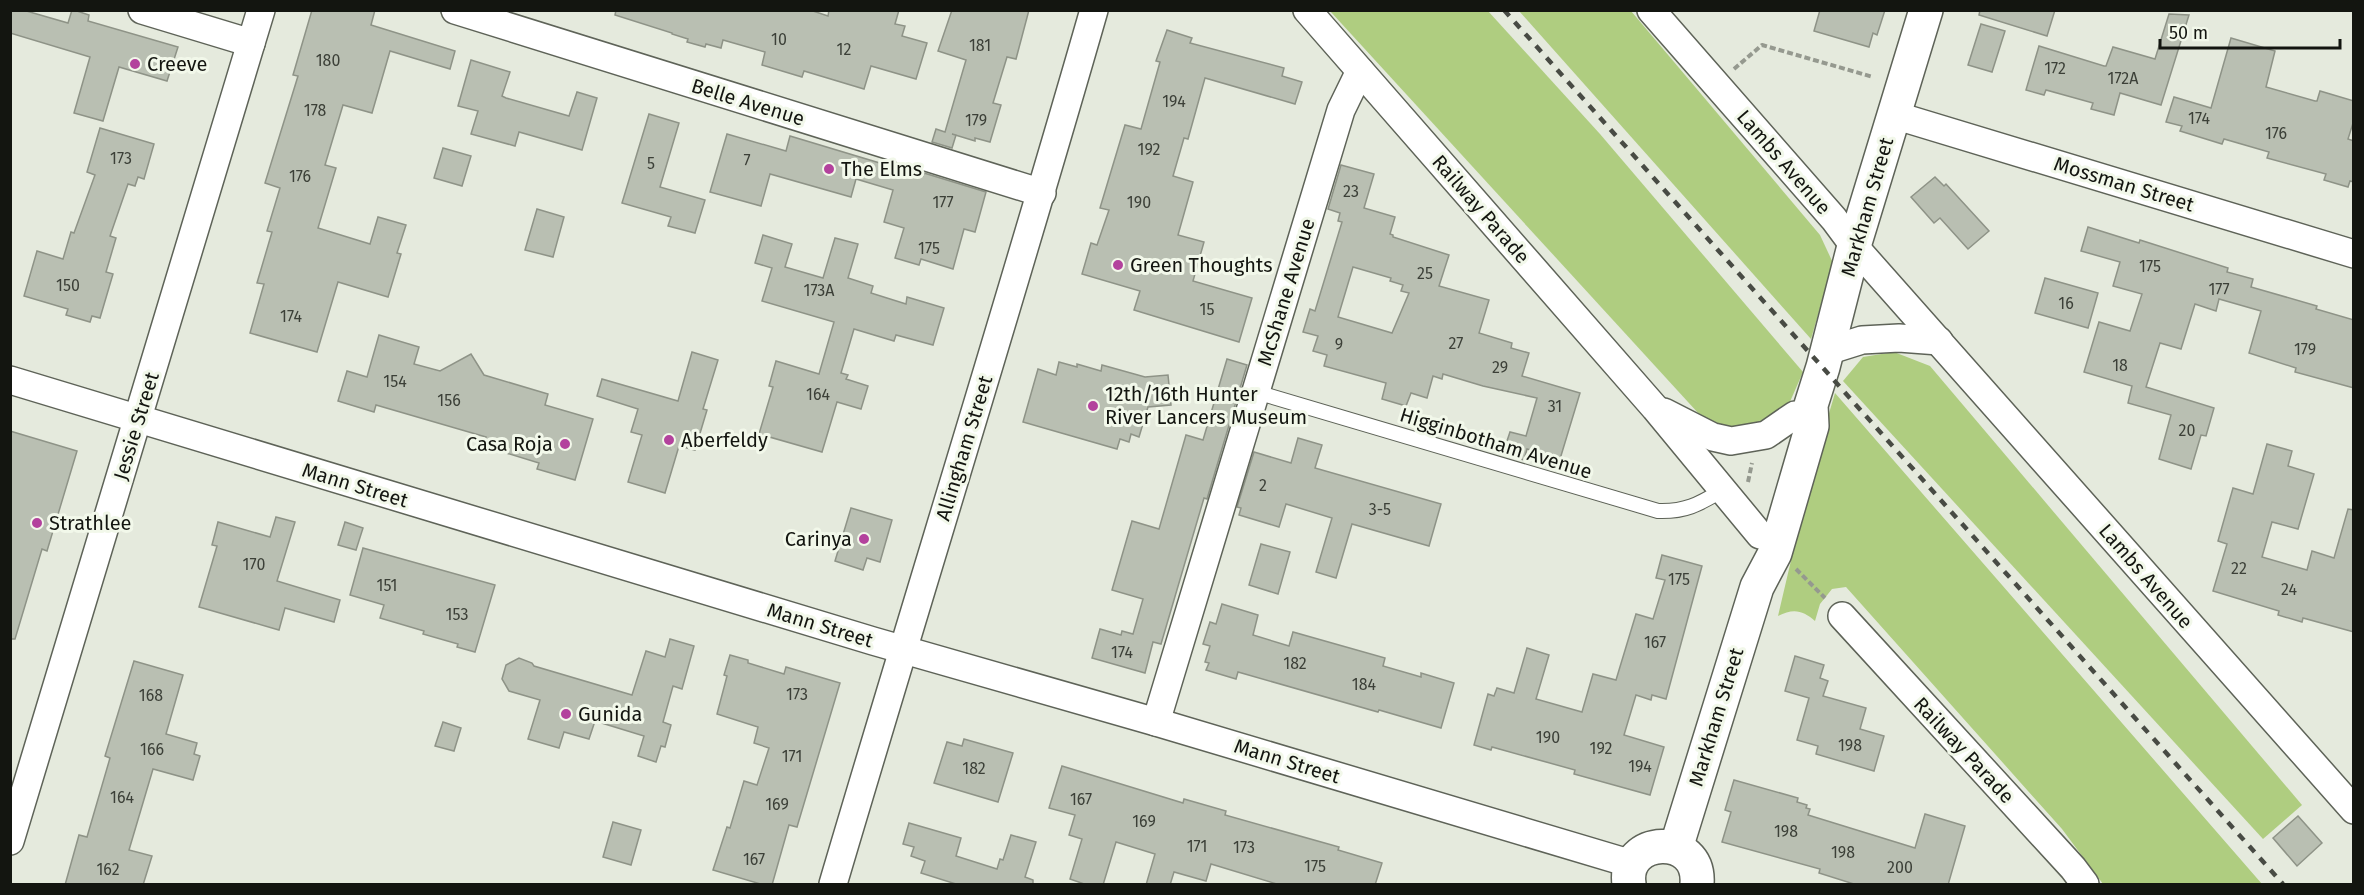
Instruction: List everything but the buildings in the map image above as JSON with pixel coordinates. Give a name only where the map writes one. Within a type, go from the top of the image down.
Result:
[{"type":"street","points":[[142,10],[251,43]]},
{"type":"street","name":"Jessie Street","points":[[10,841],[261,10]]},
{"type":"street","name":"Belle Avenue","points":[[455,10],[1042,193]]},
{"type":"street","name":"Allingham Street","points":[[833,885],[902,650],[1042,193],[1094,10]]},
{"type":"street","name":"Railway Parade","points":[[1307,10],[1655,408],[1735,489],[1760,535]]},
{"type":"street","name":"Lambs Avenue","points":[[1651,10],[1834,219],[1854,246],[2354,810]]},
{"type":"street","name":"Markham Street","points":[[1757,587],[1757,548],[1760,535],[1803,410],[1827,351],[1854,246],[1926,10]]},
{"type":"street","name":"McShane Avenue","points":[[1156,722],[1341,110],[1360,71]]},
{"type":"street","name":"Mossman Street","points":[[1894,115],[2354,254]]},
{"type":"street","points":[[1827,351],[1862,340],[1899,338],[1939,341]]},
{"type":"street","name":"Mann Street","points":[[10,380],[902,650],[1156,722],[1630,874]]},
{"type":"street","name":"Railway Parade","points":[[1655,408],[1713,437],[1731,441],[1766,435],[1803,410]]},
{"type":"street","name":"Markham Street","points":[[1676,848],[1757,587],[1775,554],[1782,532],[1812,426],[1803,410]]},
{"type":"street","name":"Railway Parade","points":[[1834,608],[2073,868],[2085,885]]},
{"type":"street","points":[[1630,874],[1643,852],[1662,846],[1676,848],[1689,858],[1695,867],[1697,885]]},
{"type":"lane","name":"Higginbotham Avenue","points":[[1256,392],[1658,511],[1674,512],[1694,507],[1735,489]]},
{"type":"path","points":[[1727,76],[1762,45],[1873,77]]},
{"type":"path","points":[[1735,489],[1753,457]]},
{"type":"path","points":[[1793,566],[1834,608]]},
{"type":"green space","points":[[1330,11],[1488,11],[1600,134],[1803,372],[1789,404],[1768,422],[1728,428],[1699,414]]},
{"type":"green space","points":[[1519,11],[1631,11],[1820,235],[1833,263],[1811,339]]},
{"type":"green space","points":[[1894,352],[1930,366],[2302,805],[2263,839],[1843,381],[1863,357]]},
{"type":"green space","points":[[1835,393],[2262,884],[2103,884],[2062,829],[1846,587],[1832,589],[1820,604],[1815,621],[1798,611],[1778,616],[1812,471]]},
{"type":"railway","points":[[1504,10],[2283,884]]},
{"type":"place","name":"Creeve","points":[[135,64]]},
{"type":"place","name":"The Elms","points":[[829,169]]},
{"type":"place","name":"Green Thoughts","points":[[1118,265]]},
{"type":"place","name":"12th/16th Hunter River Lancers Museum","points":[[1093,406]]},
{"type":"place","name":"Aberfeldy","points":[[669,440]]},
{"type":"place","name":"Casa Roja","points":[[565,444]]},
{"type":"place","name":"Strathlee","points":[[37,523]]},
{"type":"place","name":"Carinya","points":[[864,539]]},
{"type":"place","name":"Gunida","points":[[566,714]]}]
